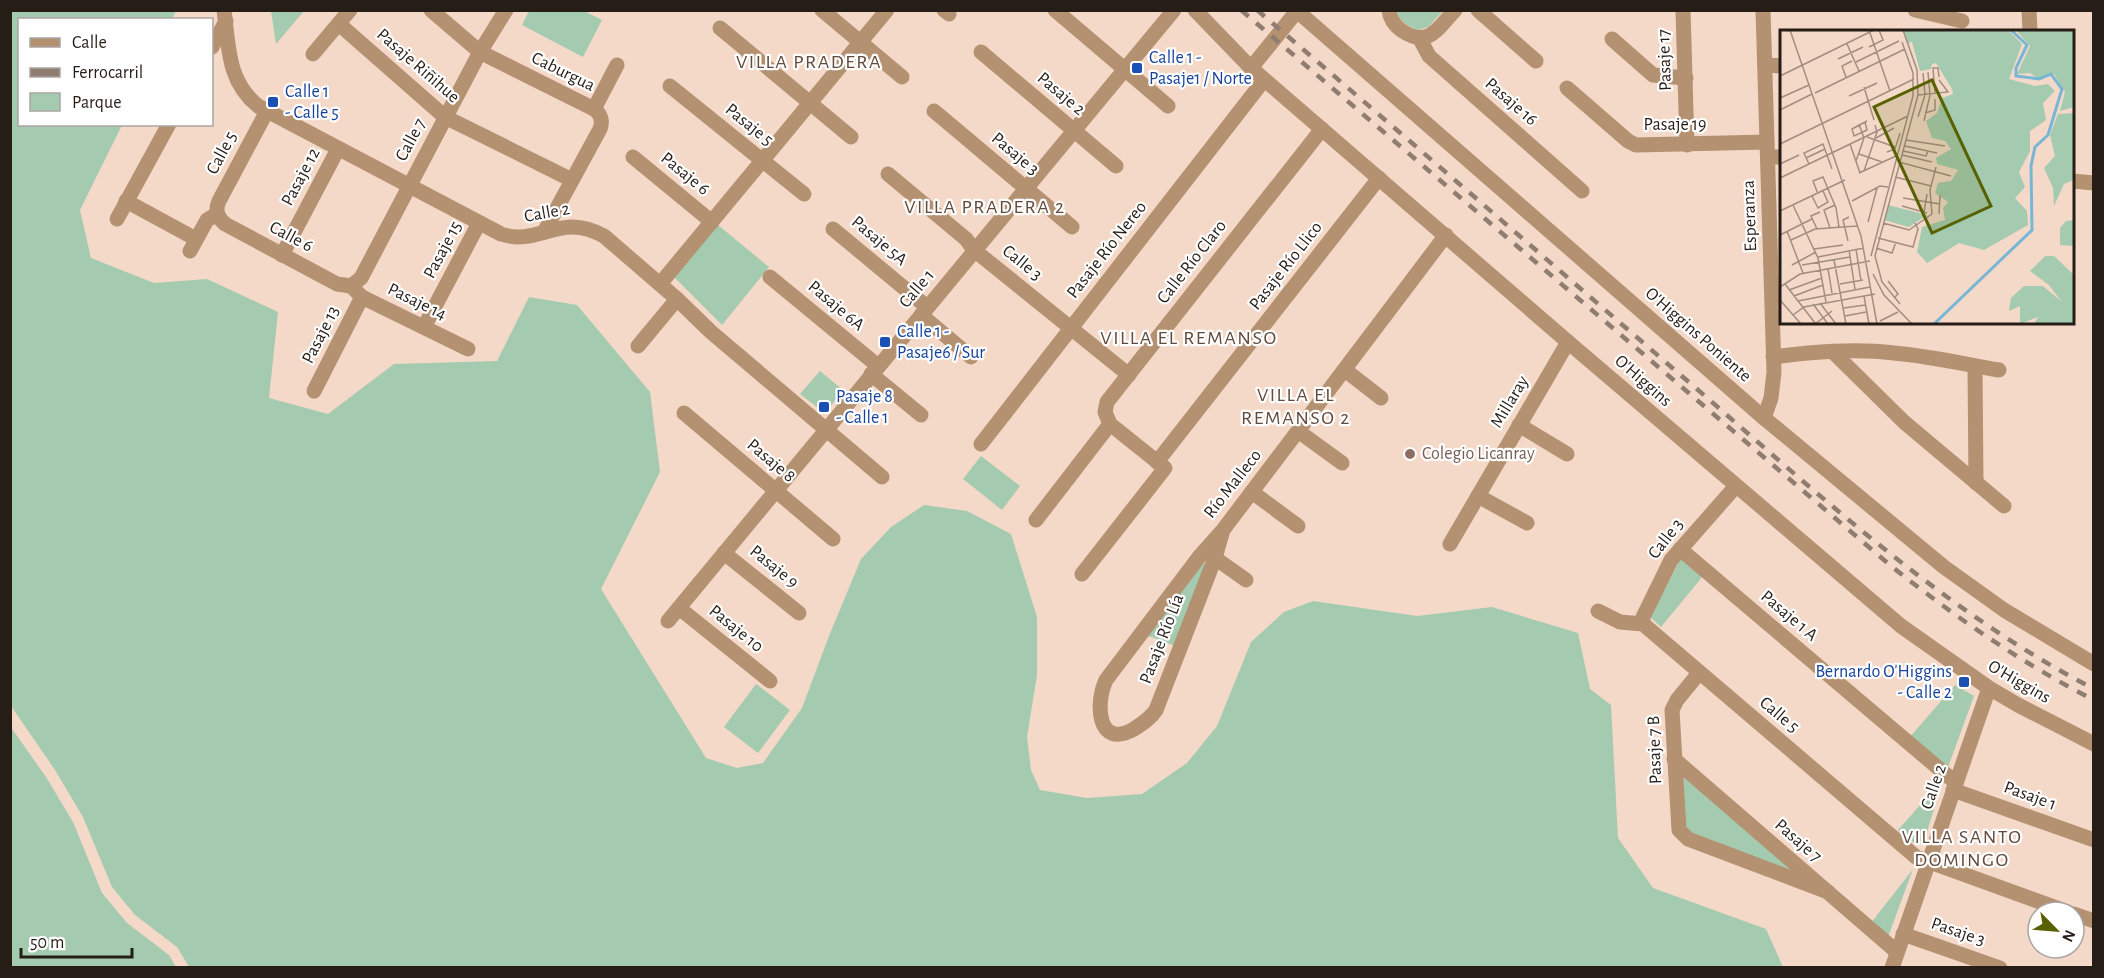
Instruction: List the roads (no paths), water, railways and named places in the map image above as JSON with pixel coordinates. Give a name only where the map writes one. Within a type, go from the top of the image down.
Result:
[{"type":"street","points":[[313,54],[350,10]]},
{"type":"street","name":"Caburgua","points":[[431,10],[480,52],[594,109],[599,114],[601,126],[544,232]]},
{"type":"street","name":"Calle 7","points":[[351,286],[361,278],[480,52],[506,10]]},
{"type":"street","points":[[822,10],[902,77]]},
{"type":"street","points":[[660,284],[886,10]]},
{"type":"street","points":[[1055,10],[1168,106]]},
{"type":"street","name":"Calle 1","points":[[668,621],[1174,10]]},
{"type":"street","name":"O'Higgins","points":[[1195,10],[1264,80],[1894,620],[1989,688],[2026,710],[2094,744]]},
{"type":"street","points":[[1389,10],[1389,15],[1396,27],[1409,36],[1420,39],[1432,35],[1455,10]]},
{"type":"street","points":[[1478,10],[1536,61]]},
{"type":"street","name":"Pasaje 17","points":[[1683,10],[1687,145]]},
{"type":"street","name":"Esperanza","points":[[1763,10],[1777,261],[1773,385],[1764,418]]},
{"type":"street","points":[[1915,10],[1962,21]]},
{"type":"street","points":[[2029,10],[2030,30]]},
{"type":"street","points":[[1251,68],[1297,11]]},
{"type":"street","name":"O'Higgins Poniente","points":[[1297,11],[1764,418],[1944,567],[2012,615],[2094,664]]},
{"type":"street","points":[[213,45],[225,16]]},
{"type":"street","points":[[225,16],[235,76],[251,100],[267,111]]},
{"type":"street","name":"Pasaje Riñihue","points":[[339,24],[445,117],[572,180]]},
{"type":"street","points":[[720,28],[852,136]]},
{"type":"street","name":"Pasaje 16","points":[[1420,39],[1429,56],[1582,191]]},
{"type":"street","points":[[1612,39],[1653,75],[1686,78]]},
{"type":"street","name":"Pasaje 2","points":[[981,52],[1116,166]]},
{"type":"street","points":[[594,109],[617,65]]},
{"type":"street","points":[[1765,65],[1780,66]]},
{"type":"street","name":"Pasaje Río Nereo","points":[[981,444],[1264,80]]},
{"type":"street","name":"Pasaje 5","points":[[670,86],[804,194]]},
{"type":"street","name":"Pasaje 19","points":[[1567,88],[1633,144],[1640,146],[1687,145],[1772,152]]},
{"type":"street","name":"Calle 2","points":[[267,111],[501,234],[514,238],[568,226],[595,231],[612,242],[678,299],[711,332],[825,429]]},
{"type":"street","name":"Calle 5","points":[[217,214],[219,201],[267,111]]},
{"type":"street","name":"Pasaje 3","points":[[934,111],[1072,227]]},
{"type":"street","points":[[117,219],[168,126]]},
{"type":"street","name":"Calle Río Claro","points":[[1110,424],[1106,416],[1106,407],[1128,375],[1322,129]]},
{"type":"street","name":"Pasaje 12","points":[[282,255],[338,149]]},
{"type":"street","name":"Pasaje 6","points":[[633,157],[711,222]]},
{"type":"street","name":"Calle 3","points":[[888,174],[966,239],[974,250],[1128,375]]},
{"type":"street","name":"Pasaje Río Llico","points":[[1082,574],[1161,465],[1379,178]]},
{"type":"street","points":[[2074,181],[2094,183]]},
{"type":"street","points":[[126,201],[193,245],[207,220],[217,214]]},
{"type":"street","name":"Calle 6","points":[[217,214],[225,224],[282,255],[341,286],[351,286]]},
{"type":"street","name":"Pasaje 15","points":[[424,327],[479,223]]},
{"type":"street","name":"Pasaje 5A","points":[[833,229],[924,311]]},
{"type":"street","name":"Río Malleco","points":[[1110,733],[1102,721],[1102,691],[1106,680],[1199,557],[1223,531],[1446,235]]},
{"type":"street","name":"Pasaje 6A","points":[[770,277],[874,370]]},
{"type":"street","name":"Pasaje 14","points":[[351,286],[362,297],[468,349]]},
{"type":"street","name":"Pasaje 13","points":[[314,391],[362,297]]},
{"type":"street","points":[[638,346],[678,299]]},
{"type":"street","points":[[924,311],[970,357]]},
{"type":"street","name":"Millaray","points":[[1450,544],[1568,342]]},
{"type":"street","points":[[1773,357],[1834,352],[1894,353],[1999,370]]},
{"type":"street","points":[[1834,352],[1896,414],[2004,506]]},
{"type":"street","points":[[1975,366],[1976,483]]},
{"type":"street","points":[[874,370],[921,415]]},
{"type":"street","points":[[1344,370],[1382,398]]},
{"type":"street","name":"Pasaje 8","points":[[684,413],[833,539]]},
{"type":"street","points":[[1036,520],[1110,424],[1161,465]]},
{"type":"street","points":[[1519,425],[1567,454]]},
{"type":"street","points":[[825,429],[882,477]]},
{"type":"street","points":[[1298,431],[1342,463]]},
{"type":"street","name":"Calle 3","points":[[1643,624],[1643,617],[1656,587],[1671,560],[1736,486]]},
{"type":"street","points":[[1252,492],[1298,526]]},
{"type":"street","points":[[1478,496],[1527,524]]},
{"type":"street","name":"Pasaje Río Lía","points":[[1110,733],[1119,734],[1131,730],[1147,721],[1156,710],[1215,558],[1223,531]]},
{"type":"street","name":"Pasaje 1 A","points":[[1680,549],[1954,786]]},
{"type":"street","name":"Pasaje 9","points":[[724,553],[800,613]]},
{"type":"street","points":[[1215,558],[1246,580]]},
{"type":"street","name":"Pasaje 10","points":[[679,608],[770,681]]},
{"type":"street","points":[[1598,612],[1627,624],[1643,624]]},
{"type":"street","name":"Calle 5","points":[[1643,624],[1910,852],[1928,863]]},
{"type":"street","name":"Pasaje 7 B","points":[[1699,673],[1677,700],[1672,710],[1678,825],[1681,834],[1688,839],[1828,892]]},
{"type":"street","name":"Calle 2","points":[[1892,968],[1989,688]]},
{"type":"street","name":"Pasaje 7","points":[[1674,759],[1897,952]]},
{"type":"street","name":"Pasaje 1","points":[[1954,786],[2094,840]]},
{"type":"street","points":[[1928,863],[2034,900]]},
{"type":"street","name":"Pasaje 3","points":[[1904,934],[2000,968]]},
{"type":"railway","points":[[1241,10],[1891,566],[1989,638],[2094,700]]},
{"type":"railway","points":[[1257,10],[1843,516],[1939,591],[1989,626],[2094,689]]},
{"type":"place","name":"Calle 1 - Pasaje1 / Norte","points":[[1137,68]]},
{"type":"place","name":"Calle 1 - Calle 5","points":[[273,102]]},
{"type":"place","name":"Calle 1 - Pasaje6 / Sur","points":[[885,342]]},
{"type":"place","name":"Pasaje 8 - Calle 1","points":[[824,407]]},
{"type":"place","name":"Colegio Licanray","points":[[1410,454]]},
{"type":"place","name":"Bernardo O'Higgins - Calle 2","points":[[1964,682]]},
{"type":"district","name":"VILLA PRADERA","points":[[809,62]]},
{"type":"district","name":"VILLA PRADERA 2","points":[[985,207]]},
{"type":"district","name":"VILLA EL REMANSO","points":[[1189,338]]},
{"type":"district","name":"VILLA EL REMANSO 2","points":[[1296,406]]},
{"type":"district","name":"VILLA SANTO DOMINGO","points":[[1962,848]]}]
